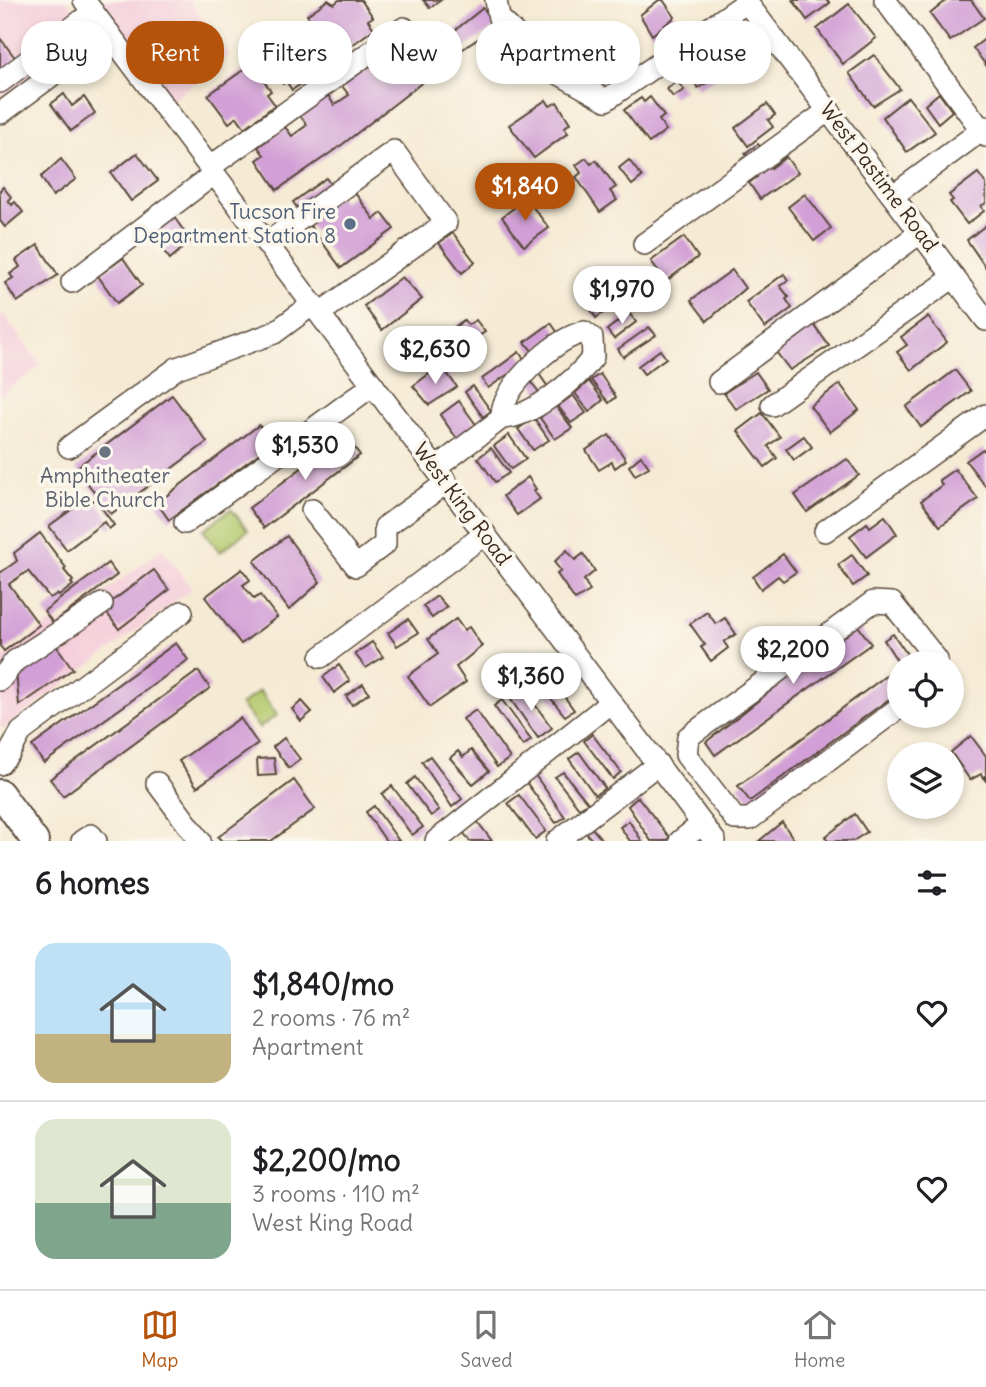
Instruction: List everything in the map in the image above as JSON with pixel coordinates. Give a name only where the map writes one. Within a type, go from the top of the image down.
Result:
[{"type":"main road","points":[[0,793],[35,841]]},
{"type":"street","points":[[496,0],[499,18],[554,71],[606,100],[746,1]]},
{"type":"street","points":[[885,0],[984,131],[894,195]]},
{"type":"street","name":"West Pastime Road","points":[[746,1],[986,320]]},
{"type":"street","points":[[0,82],[89,6]]},
{"type":"street","name":"West King Road","points":[[89,6],[100,21]]},
{"type":"street","name":"West King Road","points":[[112,37],[709,832]]},
{"type":"street","points":[[72,282],[212,170],[366,56]]},
{"type":"street","points":[[1,113],[40,84]]},
{"type":"street","points":[[644,244],[829,110]]},
{"type":"street","points":[[69,447],[177,368],[271,334],[316,309],[446,223],[394,151],[267,243]]},
{"type":"street","points":[[719,382],[921,232]]},
{"type":"street","points":[[772,405],[954,277]]},
{"type":"street","points":[[313,510],[356,566],[385,544],[385,527],[502,418],[503,404],[513,387],[545,354],[573,334],[584,331],[592,338],[593,357],[584,369],[536,407],[515,418],[502,418]]},
{"type":"street","points":[[185,523],[373,385]]},
{"type":"street","points":[[825,531],[986,415]]},
{"type":"street","points":[[321,657],[485,534]]},
{"type":"street","points":[[887,717],[750,819],[735,819],[686,755],[688,737],[873,602],[892,603],[930,651]]},
{"type":"street","points":[[0,680],[15,662],[102,604]]},
{"type":"street","points":[[0,764],[21,732],[182,612]]},
{"type":"street","points":[[436,841],[611,702]]},
{"type":"street","points":[[556,841],[658,764]]},
{"type":"street","points":[[157,783],[200,841]]},
{"type":"street","points":[[685,801],[708,785]]},
{"type":"street","points":[[680,841],[709,832]]},
{"type":"street","points":[[82,841],[91,835],[96,841]]},
{"type":"shaded area","points":[[0,0],[66,0],[82,21],[21,21],[21,83],[0,98]]},
{"type":"shaded area","points":[[97,0],[189,0],[205,21],[126,21],[126,40]]},
{"type":"shaded area","points":[[224,47],[230,55],[224,60]]},
{"type":"shaded area","points":[[158,84],[192,84],[170,101]]},
{"type":"shaded area","points":[[0,310],[41,365],[0,396]]},
{"type":"shaded area","points":[[163,549],[192,589],[3,729],[0,726],[0,661],[47,625],[62,623]]},
{"type":"green space","points":[[231,509],[248,530],[220,552],[203,530]]},
{"type":"green space","points":[[260,691],[277,715],[259,728],[241,705]]},
{"type":"building","points":[[328,0],[334,4],[339,0],[361,0],[373,17],[366,21],[366,35],[352,45],[352,21],[312,21],[307,15]]},
{"type":"building","points":[[423,0],[441,0],[430,8]]},
{"type":"building","points":[[659,0],[663,0],[675,17],[670,21],[654,21],[652,35],[640,15]]},
{"type":"building","points":[[793,0],[827,0],[830,3],[807,20]]},
{"type":"building","points":[[947,0],[971,0],[984,18],[950,41],[930,14]]},
{"type":"building","points":[[849,4],[876,38],[843,64],[817,29]]},
{"type":"building","points":[[483,8],[493,21],[476,21],[476,40],[462,50],[462,25]]},
{"type":"building","points":[[0,38],[16,59],[0,71]]},
{"type":"building","points":[[986,38],[986,65],[973,48]]},
{"type":"building","points":[[874,55],[900,89],[873,106],[849,73]]},
{"type":"building","points":[[366,69],[366,84],[420,84],[343,144],[277,190],[257,160],[264,155],[258,147],[285,127],[292,136],[307,125],[299,114],[328,95],[334,105],[349,95],[342,86],[352,84],[352,79]]},
{"type":"building","points":[[238,74],[238,84],[266,84],[271,91],[267,94],[275,105],[245,128],[237,117],[229,123],[208,95]]},
{"type":"building","points":[[288,84],[301,84],[292,90]]},
{"type":"building","points":[[673,84],[679,84],[684,90],[673,97],[667,89]]},
{"type":"building","points":[[939,93],[952,111],[938,123],[925,105]]},
{"type":"building","points":[[64,94],[72,106],[84,97],[95,113],[71,131],[51,104]]},
{"type":"building","points":[[650,97],[664,116],[659,120],[666,130],[649,143],[624,110],[641,98],[644,102]]},
{"type":"building","points":[[908,97],[935,132],[907,152],[883,117]]},
{"type":"building","points":[[546,100],[550,106],[557,102],[570,123],[564,128],[568,133],[534,158],[509,125]]},
{"type":"building","points":[[767,104],[775,115],[768,120],[773,127],[748,146],[735,128]]},
{"type":"building","points":[[758,144],[765,153],[751,162],[745,153]]},
{"type":"building","points":[[137,153],[158,181],[131,201],[111,173]]},
{"type":"building","points":[[786,157],[798,173],[760,199],[749,183],[757,177],[754,174],[768,164],[771,168]]},
{"type":"building","points":[[586,158],[591,164],[596,160],[616,187],[610,191],[617,200],[600,212],[576,177],[581,173],[576,165]]},
{"type":"building","points":[[61,159],[76,179],[53,196],[41,177]]},
{"type":"building","points":[[629,160],[642,177],[632,185],[619,168]]},
{"type":"building","points":[[978,173],[986,184],[986,203],[981,206],[984,211],[967,224],[950,202],[953,200],[949,195]]},
{"type":"building","name":"Tucson Fire Department Station 8","points":[[326,178],[343,202],[355,193],[374,219],[382,213],[394,229],[341,268],[293,202]]},
{"type":"building","points":[[3,187],[11,197],[8,200],[12,205],[15,202],[23,212],[5,227],[0,221],[0,190]]},
{"type":"building","points":[[805,194],[831,228],[814,241],[788,207]]},
{"type":"building","points":[[523,201],[529,208],[532,206],[549,228],[524,246],[502,217]]},
{"type":"building","points":[[169,210],[191,241],[170,259],[147,230]]},
{"type":"building","points":[[986,225],[986,268],[967,240]]},
{"type":"building","points":[[453,233],[475,262],[462,273],[439,243]]},
{"type":"building","points":[[684,237],[698,257],[666,281],[651,261]]},
{"type":"building","points":[[38,245],[58,275],[17,302],[5,283],[13,278],[10,274],[20,267],[16,260]]},
{"type":"building","points":[[123,258],[142,285],[117,303],[98,276]]},
{"type":"building","points":[[732,270],[745,288],[707,321],[691,300]]},
{"type":"building","points":[[784,274],[788,280],[780,286],[789,297],[786,299],[792,308],[765,328],[746,302]]},
{"type":"building","points":[[402,277],[422,299],[382,330],[364,306]]},
{"type":"building","points":[[619,286],[626,296],[596,318],[591,310]]},
{"type":"building","points":[[629,313],[636,322],[614,339],[607,330]]},
{"type":"building","points":[[928,317],[947,342],[911,370],[897,352],[907,345],[901,337]]},
{"type":"building","points":[[810,319],[829,346],[790,370],[770,344]]},
{"type":"building","points":[[464,320],[468,325],[476,320],[485,332],[468,343],[456,326]]},
{"type":"building","points":[[551,323],[558,333],[533,352],[525,342]]},
{"type":"building","points":[[649,327],[656,335],[623,357],[618,349]]},
{"type":"building","points":[[660,350],[666,358],[644,374],[638,366]]},
{"type":"building","points":[[519,352],[526,362],[488,388],[482,379]]},
{"type":"building","points":[[441,365],[457,387],[429,405],[413,386]]},
{"type":"building","points":[[955,370],[971,391],[921,427],[906,407]]},
{"type":"building","points":[[537,371],[548,387],[539,392],[528,378]]},
{"type":"building","points":[[756,372],[768,389],[736,409],[724,393]]},
{"type":"building","points":[[600,374],[616,397],[609,403],[591,380]]},
{"type":"building","points":[[589,381],[603,400],[589,412],[575,393]]},
{"type":"building","points":[[840,384],[859,410],[830,432],[810,406]]},
{"type":"building","points":[[473,386],[491,411],[483,417],[465,392]]},
{"type":"building","points":[[172,395],[207,442],[111,514],[76,468]]},
{"type":"building","points":[[573,395],[586,413],[571,423],[558,406]]},
{"type":"building","points":[[459,401],[477,426],[458,440],[440,415]]},
{"type":"building","points":[[555,405],[572,428],[555,439],[540,418]]},
{"type":"building","points":[[762,413],[780,437],[768,446],[777,458],[765,467],[738,431]]},
{"type":"building","points":[[534,418],[549,440],[533,450],[518,429]]},
{"type":"building","points":[[259,425],[272,444],[169,520],[157,503]]},
{"type":"building","points":[[345,435],[360,455],[264,528],[249,508]]},
{"type":"building","points":[[509,435],[526,459],[511,469],[494,446]]},
{"type":"building","points":[[609,435],[626,460],[615,468],[612,462],[599,470],[586,450]]},
{"type":"building","points":[[804,436],[812,447],[794,460],[786,449]]},
{"type":"building","points":[[491,448],[509,473],[495,482],[478,458]]},
{"type":"building","points":[[983,449],[986,453],[986,487],[966,461]]},
{"type":"building","points":[[641,456],[649,467],[635,475],[629,466]]},
{"type":"building","points":[[847,459],[859,475],[807,512],[795,495]]},
{"type":"building","points":[[955,469],[978,499],[940,526],[921,501],[942,485],[939,480]]},
{"type":"building","points":[[528,477],[540,499],[517,515],[503,496]]},
{"type":"building","points":[[86,499],[89,503],[95,499],[114,525],[109,529],[104,522],[67,550],[49,526]]},
{"type":"building","points":[[885,516],[897,534],[866,557],[850,536],[867,523],[870,527]]},
{"type":"building","points":[[40,533],[66,568],[64,570],[73,585],[59,596],[57,594],[50,598],[28,571],[9,584],[39,625],[4,651],[0,646],[0,573],[17,561],[14,553]]},
{"type":"building","points":[[287,536],[320,582],[289,610],[254,561]]},
{"type":"building","points":[[567,550],[575,560],[583,554],[595,571],[584,580],[590,591],[575,600],[557,574],[561,571],[554,562]]},
{"type":"building","points":[[783,554],[796,572],[783,581],[778,576],[761,589],[753,577]]},
{"type":"building","points":[[852,555],[867,576],[853,586],[838,565]]},
{"type":"building","points":[[108,563],[117,575],[53,623],[44,611]]},
{"type":"building","points":[[242,569],[250,580],[243,585],[254,599],[260,595],[277,617],[241,644],[205,597]]},
{"type":"building","points":[[154,570],[169,590],[119,629],[103,608]]},
{"type":"building","points":[[437,596],[447,607],[432,618],[423,606]]},
{"type":"building","points":[[707,612],[716,624],[725,618],[736,634],[724,642],[728,648],[711,661],[701,647],[705,645],[690,624]]},
{"type":"building","points":[[408,619],[418,633],[397,646],[388,633]]},
{"type":"building","points":[[456,619],[464,630],[469,627],[482,646],[456,667],[466,682],[430,707],[408,676],[438,654],[428,639]]},
{"type":"building","points":[[856,623],[871,644],[715,755],[706,742]]},
{"type":"building","points":[[893,634],[905,651],[891,651],[884,640]]},
{"type":"building","points":[[52,640],[73,669],[19,706],[16,669]]},
{"type":"building","points":[[372,642],[383,657],[366,668],[355,654]]},
{"type":"building","points":[[176,643],[188,660],[44,763],[32,746]]},
{"type":"building","points":[[541,664],[574,710],[565,716],[530,672]]},
{"type":"building","points":[[339,665],[350,681],[334,693],[323,677]]},
{"type":"building","points":[[198,671],[210,688],[63,796],[50,779]]},
{"type":"building","points":[[887,675],[887,701],[750,801],[738,786]]},
{"type":"building","points":[[363,684],[369,693],[352,705],[346,696]]},
{"type":"building","points":[[523,688],[552,728],[538,738],[509,697]]},
{"type":"building","points":[[502,700],[531,740],[523,746],[494,706]]},
{"type":"building","points":[[302,701],[312,712],[301,721],[292,709]]},
{"type":"building","points":[[476,710],[510,758],[497,767],[463,719]]},
{"type":"building","points":[[240,718],[258,744],[197,787],[179,761]]},
{"type":"building","points":[[592,734],[621,772],[613,779],[584,741]]},
{"type":"building","points":[[971,736],[986,756],[986,781],[981,774],[970,780],[964,771],[964,742]]},
{"type":"building","points":[[284,738],[300,759],[289,768],[273,747]]},
{"type":"building","points":[[471,750],[489,771],[473,784],[450,758],[458,751],[463,757]]},
{"type":"building","points":[[579,752],[605,788],[595,795],[569,759]]},
{"type":"building","points":[[430,756],[462,799],[452,807],[422,762]]},
{"type":"building","points":[[274,758],[276,775],[258,776],[257,759]]},
{"type":"building","points":[[563,772],[588,803],[579,808],[555,777]]},
{"type":"building","points":[[535,775],[565,817],[556,823],[526,782]]},
{"type":"building","points":[[415,777],[439,810],[431,816],[407,784]]},
{"type":"building","points":[[294,780],[315,809],[271,841],[222,841],[218,837]]},
{"type":"building","points":[[392,786],[423,827],[412,835],[382,794]]},
{"type":"building","points":[[519,795],[546,831],[535,839],[508,803]]},
{"type":"building","points":[[638,797],[670,838],[665,841],[651,841],[628,806]]},
{"type":"building","points":[[374,806],[399,841],[386,841],[366,812]]},
{"type":"building","points":[[855,814],[867,832],[853,841],[828,841],[825,837]]},
{"type":"building","points":[[477,821],[492,841],[470,841],[463,832]]},
{"type":"building","points":[[629,821],[642,841],[630,841],[620,827]]},
{"type":"building","points":[[782,822],[795,841],[759,841]]},
{"type":"building","points":[[592,828],[603,841],[593,841],[586,833]]},
{"type":"place","name":"Tucson Fire Department Station 8","points":[[350,224]]},
{"type":"place","name":"Amphitheater Bible Church","points":[[105,452]]}]
